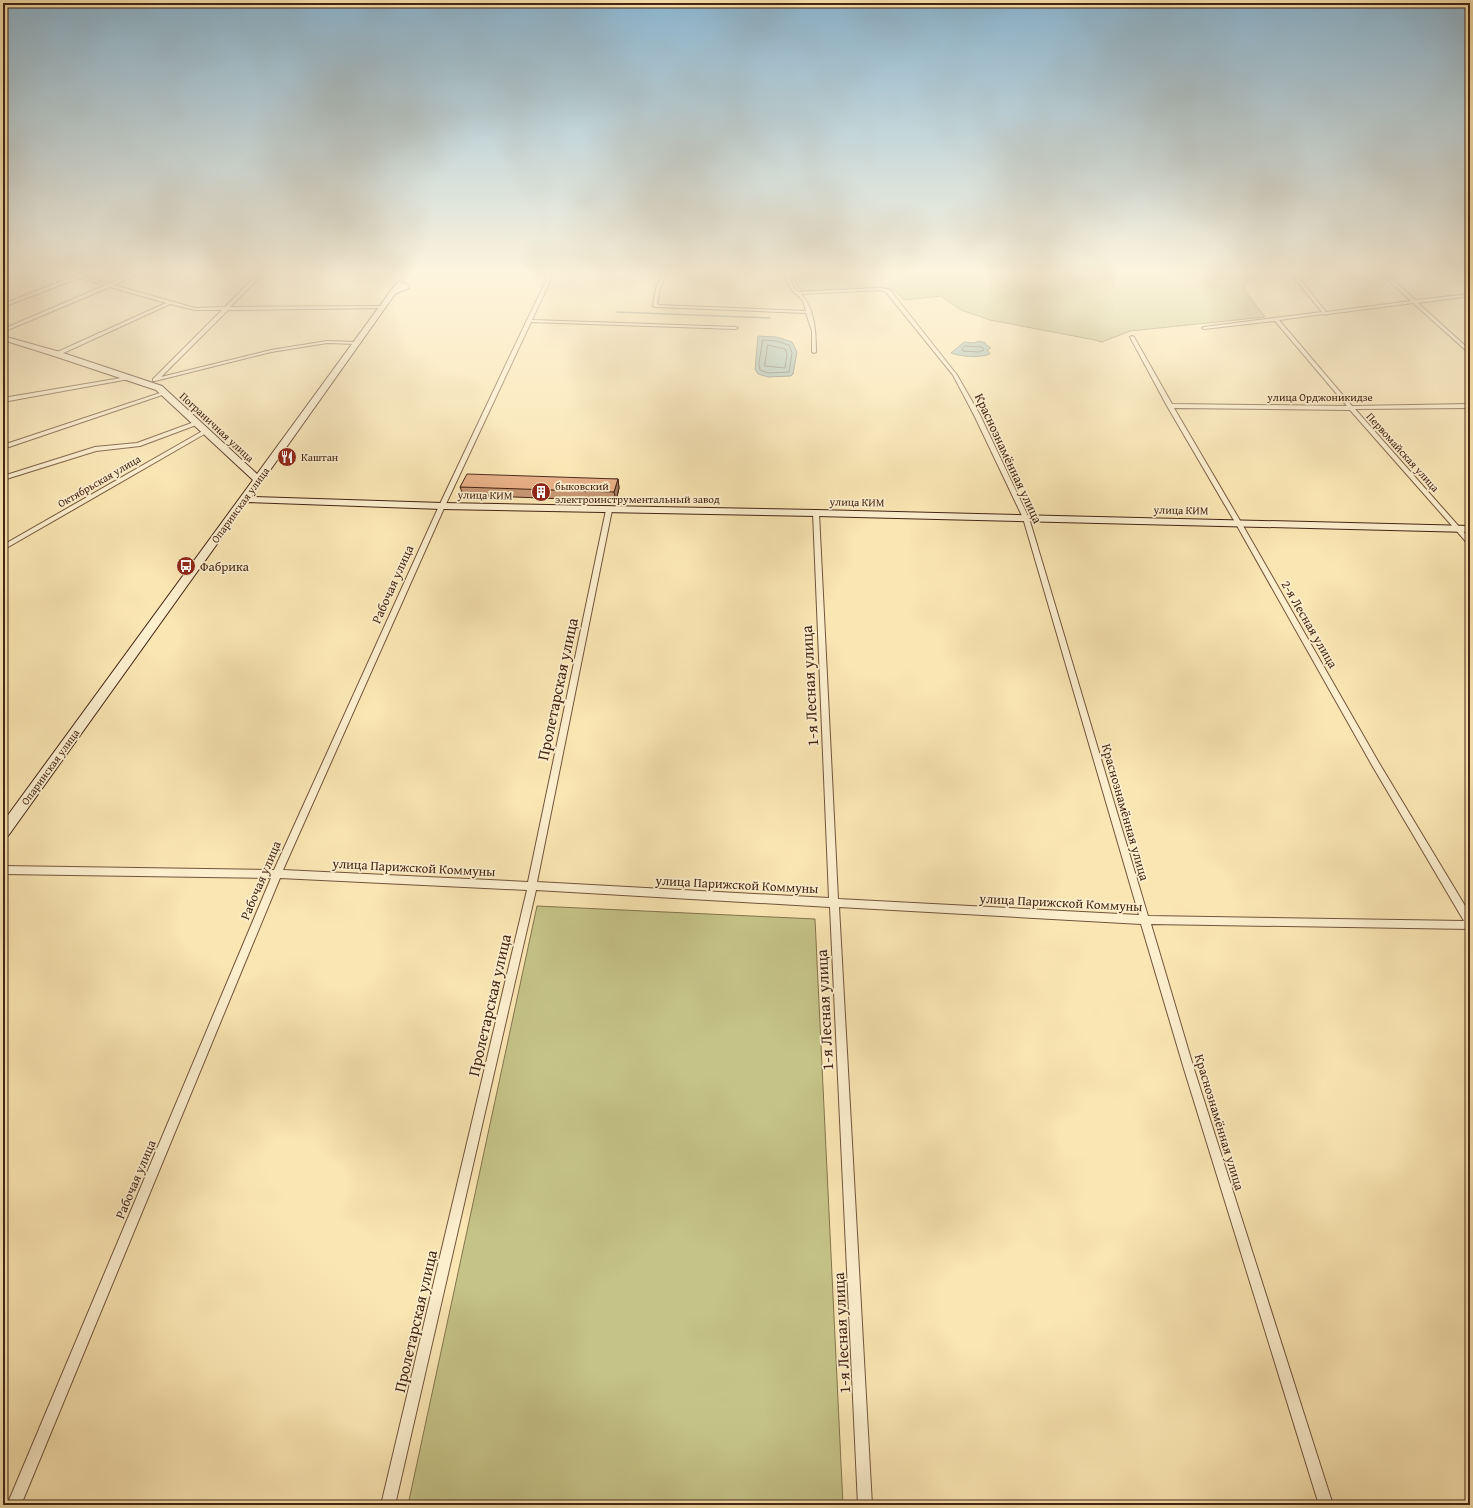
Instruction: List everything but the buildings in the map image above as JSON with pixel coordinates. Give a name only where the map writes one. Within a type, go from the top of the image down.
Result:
[{"type":"main road","name":"Пограничная улица","points":[[25,344],[127,378],[152,382],[258,479]]},
{"type":"main road","name":"Опаринская улица","points":[[3,832],[355,344]]},
{"type":"main road","name":"улица КИМ","points":[[244,499],[442,506],[816,513],[1470,529]]},
{"type":"street","points":[[57,354],[78,344]]},
{"type":"street","points":[[152,382],[191,344]]},
{"type":"street","points":[[152,382],[271,351],[313,344]]},
{"type":"street","name":"Рабочая улица","points":[[14,1505],[278,874],[442,506],[517,344]]},
{"type":"street","points":[[814,344],[814,352]]},
{"type":"street","name":"Краснознамённая улица","points":[[929,344],[955,375],[977,415],[1026,518],[1144,920],[1326,1505]]},
{"type":"street","name":"2-я Лесная улица","points":[[1136,344],[1170,406],[1240,524],[1376,765],[1470,924]]},
{"type":"street","name":"Первомайская улица","points":[[1297,344],[1351,408],[1470,543]]},
{"type":"street","points":[[1460,344],[1470,353]]},
{"type":"street","points":[[3,400],[127,378]]},
{"type":"street","points":[[3,447],[165,393]]},
{"type":"street","name":"улица Орджоникидзе","points":[[1170,406],[1351,408],[1470,406]]},
{"type":"street","points":[[3,478],[95,450],[138,445],[197,423]]},
{"type":"street","name":"Октябрьская улица","points":[[3,548],[206,431]]},
{"type":"street","name":"Пролетарская улица","points":[[388,1505],[532,886],[609,510]]},
{"type":"street","name":"1-я Лесная улица","points":[[816,513],[834,902],[865,1505]]},
{"type":"street","name":"улица Парижской Коммуны","points":[[3,870],[278,874],[834,902],[1144,920],[1470,924]]},
{"type":"shaded area","points":[[537,906],[815,919],[843,1505],[408,1505]]},
{"type":"water","points":[[757,344],[793,344],[797,352],[793,374],[791,376],[768,377],[758,374],[755,369]]},
{"type":"water","points":[[961,344],[986,344],[991,348],[987,350],[990,354],[981,356],[951,353]]},
{"type":"place","name":"Каштан","points":[[287,457]]},
{"type":"place","name":"быковский электроинструментальный завод","points":[[541,492]]},
{"type":"place","name":"Фабрика","points":[[186,566]]}]
